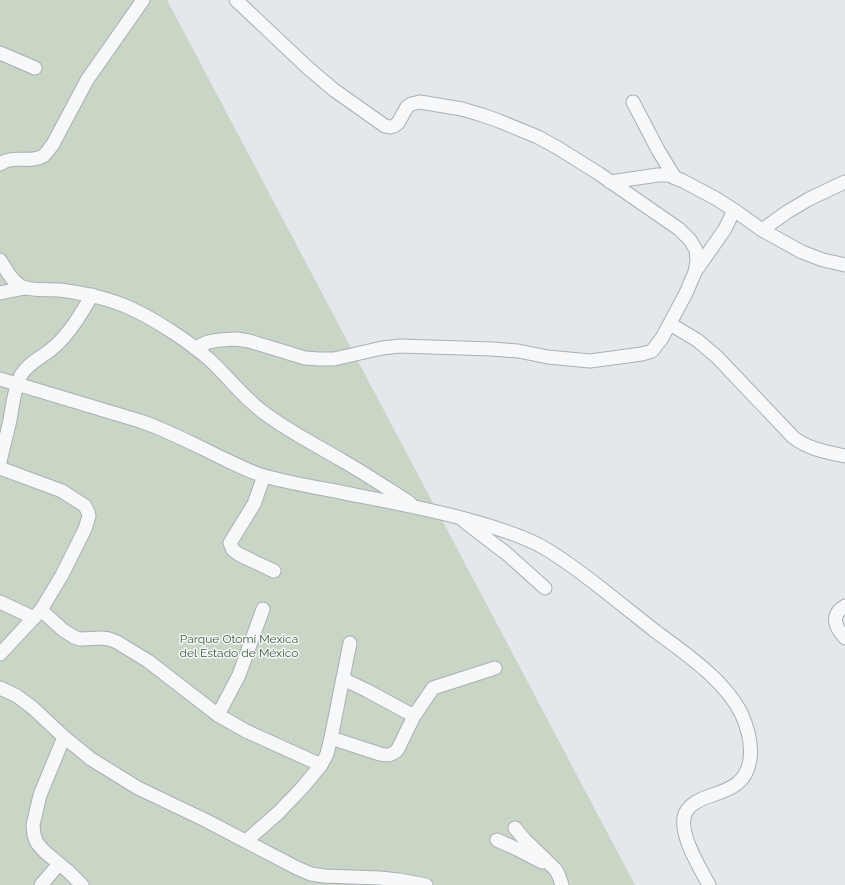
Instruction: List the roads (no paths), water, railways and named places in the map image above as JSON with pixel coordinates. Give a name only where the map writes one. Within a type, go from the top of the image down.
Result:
[{"type":"street","points":[[0,164],[8,160],[39,158],[47,152],[53,144],[87,80],[143,0]]},
{"type":"street","points":[[194,348],[208,342],[220,340],[249,341],[306,358],[319,360],[341,358],[382,348],[406,346],[518,351],[548,357],[590,361],[642,354],[652,351],[670,324],[694,272],[697,255],[695,247],[686,235],[679,229],[572,156],[538,137],[499,121],[462,109],[420,102],[410,104],[398,123],[390,127],[385,126],[334,90],[308,68],[236,0]]},
{"type":"street","points":[[0,53],[35,68]]},
{"type":"street","points":[[634,102],[658,150],[675,178]]},
{"type":"street","points":[[610,182],[664,174],[669,175],[716,198],[762,230],[802,252],[823,260],[845,265]]},
{"type":"street","points":[[762,230],[797,205],[845,182]]},
{"type":"street","points":[[694,272],[725,229],[734,210]]},
{"type":"street","points":[[0,260],[14,281],[25,288]]},
{"type":"street","points":[[0,293],[25,288],[60,290],[92,295],[130,308],[165,328],[210,360],[250,402],[284,427],[344,461],[415,506]]},
{"type":"street","points":[[0,462],[17,385],[21,376],[26,368],[54,348],[63,338],[92,295]]},
{"type":"street","points":[[670,324],[697,340],[717,356],[799,442],[812,448],[845,456]]},
{"type":"street","points":[[0,379],[160,428],[230,462],[264,476],[288,482],[415,506],[461,518],[509,533],[537,544],[558,556],[694,661],[720,684],[741,712],[750,739],[751,752],[749,765],[745,774],[738,783],[728,789],[697,802],[689,808],[685,815],[684,830],[686,839],[710,885]]},
{"type":"street","points":[[0,468],[62,491],[85,506],[89,516],[78,545],[62,575],[37,614],[0,654]]},
{"type":"street","points":[[264,476],[254,504],[230,543],[232,550],[274,571]]},
{"type":"street","points":[[461,518],[469,526],[507,554],[545,588]]},
{"type":"street","points":[[0,602],[37,614],[74,637],[80,639],[109,639],[128,648],[160,670],[218,715],[246,731],[321,765]]},
{"type":"street","points":[[845,606],[838,613],[835,622],[845,638]]},
{"type":"street","points":[[218,715],[239,675],[263,609]]},
{"type":"street","points":[[246,841],[278,813],[302,788],[321,765],[327,754],[350,643]]},
{"type":"street","points":[[331,738],[380,754],[392,755],[398,749],[414,716],[433,688],[495,668]]},
{"type":"street","points":[[343,679],[414,716]]},
{"type":"street","points":[[0,688],[17,696],[33,708],[90,759],[138,788],[205,820],[297,868],[311,874],[324,876],[380,878],[422,885]]},
{"type":"street","points":[[64,736],[40,795],[34,817],[34,835],[37,843],[45,852],[82,885]]},
{"type":"street","points":[[515,828],[525,840],[556,870],[560,876],[562,885]]},
{"type":"street","points":[[497,840],[556,870]]},
{"type":"street","points":[[41,885],[59,864]]},
{"type":"park label","name":"Parque Otomí Mexica del Estado de México","points":[[239,646]]}]
